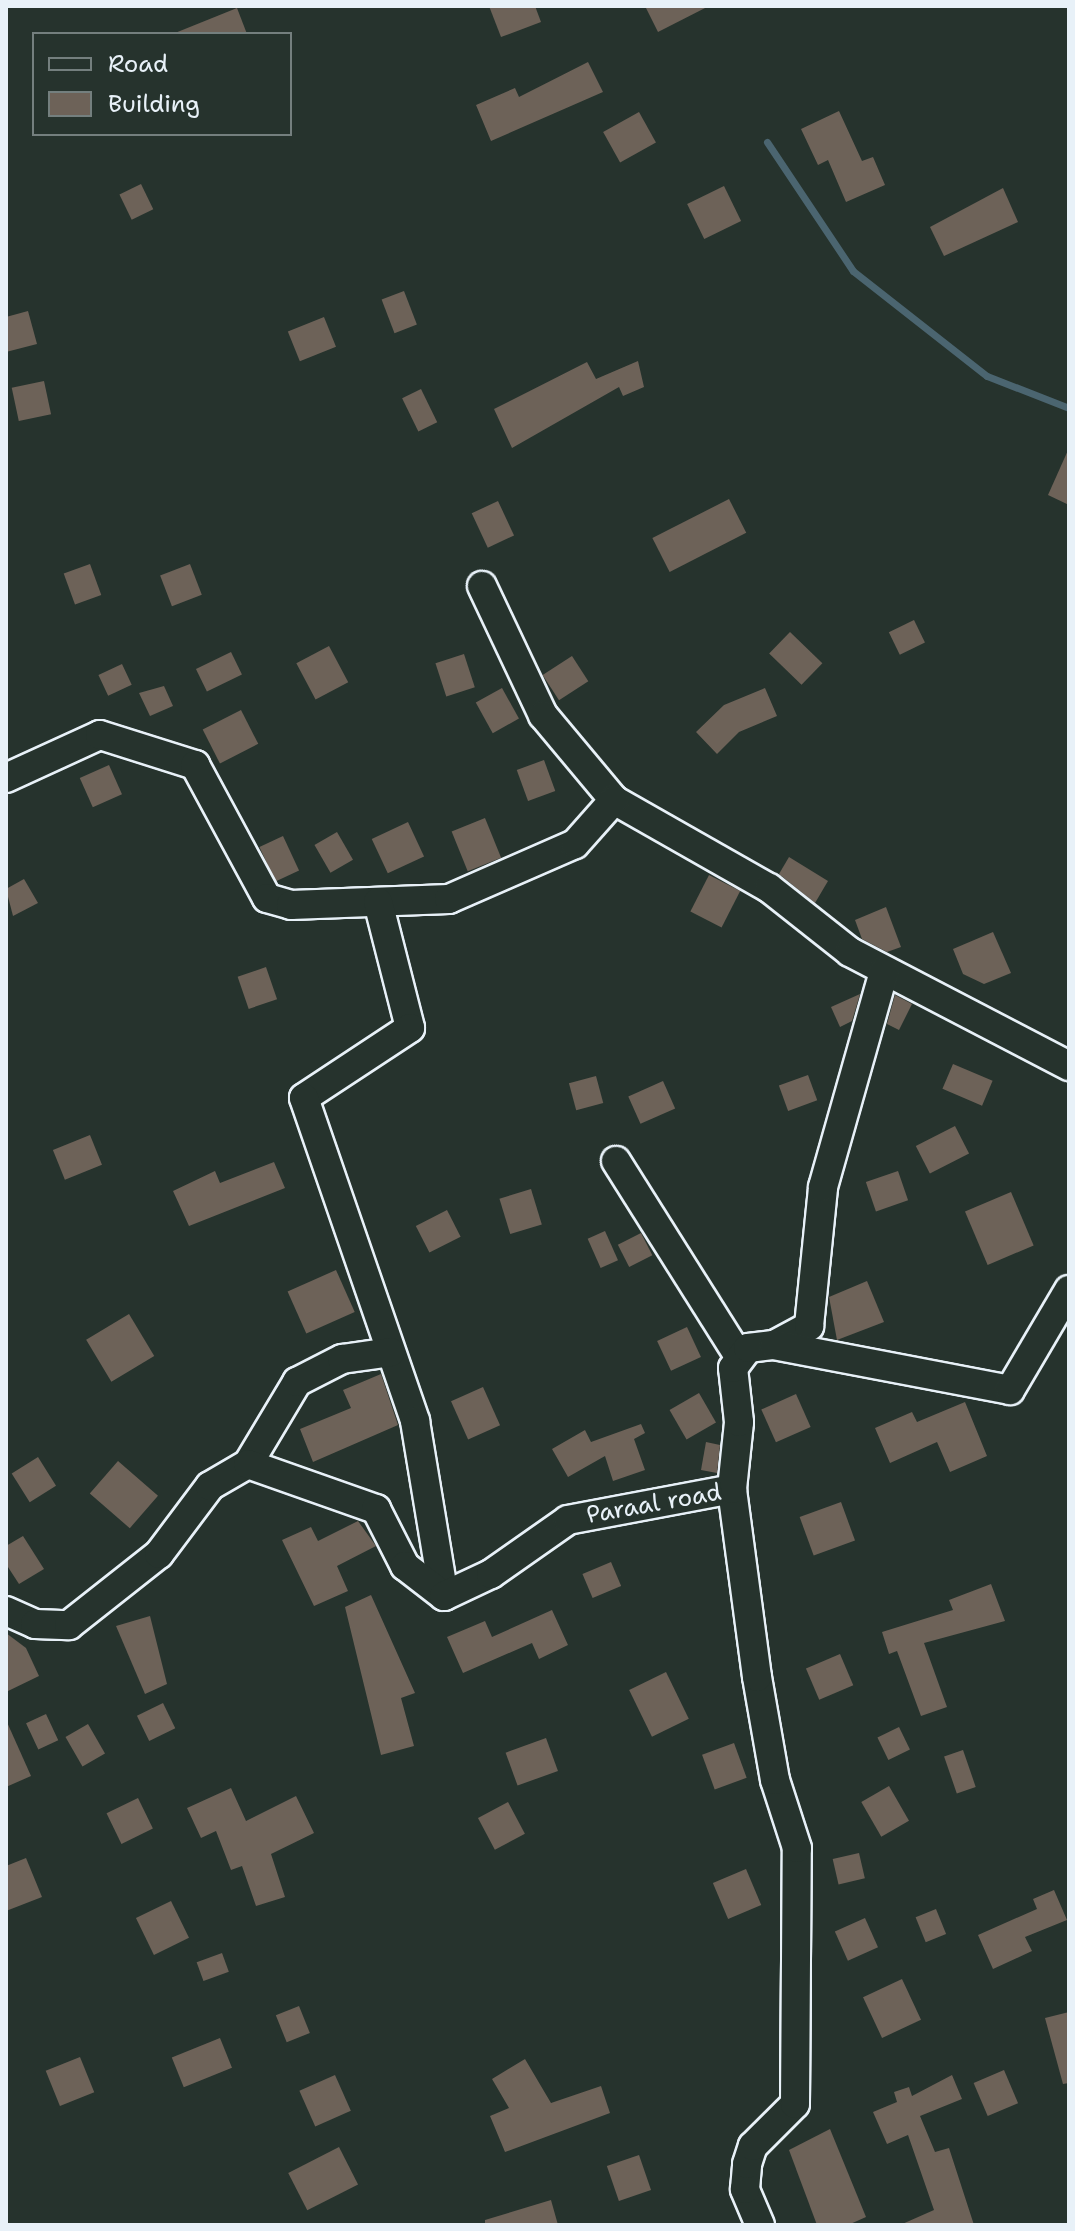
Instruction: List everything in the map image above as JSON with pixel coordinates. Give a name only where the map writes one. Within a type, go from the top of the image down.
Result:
[{"type":"street","points":[[482,586],[543,715],[614,800],[769,888],[884,971],[1069,1066]]},
{"type":"street","points":[[6,778],[100,735],[195,765],[267,898],[291,905],[449,899],[507,880],[575,844],[614,800]]},
{"type":"street","points":[[378,902],[410,1028],[304,1098],[415,1421],[444,1596]]},
{"type":"street","points":[[738,1355],[774,1345],[809,1326],[823,1187],[884,971]]},
{"type":"street","points":[[616,1161],[738,1355],[732,1489]]},
{"type":"street","points":[[774,1345],[1010,1390],[1069,1290]]},
{"type":"street","points":[[6,1611],[35,1624],[69,1625],[159,1554],[210,1486],[248,1464],[297,1382],[342,1359],[391,1352]]},
{"type":"street","points":[[248,1464],[376,1509],[405,1566],[444,1596]]},
{"type":"street","name":"Paraal road","points":[[444,1596],[491,1574],[568,1520],[732,1489],[775,1780],[797,1848],[795,2104],[753,2146],[747,2164],[745,2189],[760,2225]]},
{"type":"building","points":[[489,6],[535,6],[541,22],[501,37]]},
{"type":"building","points":[[645,6],[709,6],[658,32]]},
{"type":"building","points":[[237,8],[246,32],[177,32]]},
{"type":"building","points":[[588,62],[603,92],[491,141],[476,105],[515,88],[519,97]]},
{"type":"building","points":[[839,111],[862,161],[873,157],[885,185],[846,202],[828,160],[818,165],[801,129]]},
{"type":"building","points":[[639,112],[656,143],[620,162],[603,132]]},
{"type":"building","points":[[141,184],[153,209],[132,220],[119,195]]},
{"type":"building","points":[[724,186],[741,221],[704,239],[687,204]]},
{"type":"building","points":[[1003,188],[1018,222],[944,256],[930,227]]},
{"type":"building","points":[[404,291],[417,325],[394,333],[382,300]]},
{"type":"building","points":[[28,311],[37,344],[6,352],[6,317]]},
{"type":"building","points":[[324,317],[336,347],[300,361],[288,332]]},
{"type":"building","points":[[638,361],[644,387],[623,396],[619,387],[512,448],[494,409],[587,362],[596,379]]},
{"type":"building","points":[[44,381],[51,414],[19,421],[12,388]]},
{"type":"building","points":[[421,389],[437,422],[418,431],[402,398]]},
{"type":"building","points":[[1069,448],[1069,505],[1048,495]]},
{"type":"building","points":[[729,499],[746,533],[670,572],[652,538]]},
{"type":"building","points":[[498,501],[514,535],[488,548],[472,513]]},
{"type":"building","points":[[90,564],[101,595],[75,605],[64,574]]},
{"type":"building","points":[[190,564],[202,595],[172,606],[160,575]]},
{"type":"building","points":[[914,620],[925,642],[900,655],[889,632]]},
{"type":"building","points":[[790,632],[822,663],[802,685],[769,654]]},
{"type":"building","points":[[329,646],[348,682],[316,700],[296,663]]},
{"type":"building","points":[[231,652],[242,674],[207,692],[196,669]]},
{"type":"building","points":[[464,654],[475,687],[446,697],[435,663]]},
{"type":"building","points":[[572,656],[588,681],[559,700],[543,675]]},
{"type":"building","points":[[122,664],[132,685],[108,696],[98,675]]},
{"type":"building","points":[[164,686],[173,706],[150,716],[139,693]]},
{"type":"building","points":[[502,688],[519,719],[493,733],[476,703]]},
{"type":"building","points":[[765,688],[777,716],[739,732],[717,754],[696,732],[724,705]]},
{"type":"building","points":[[241,710],[258,744],[220,763],[203,730]]},
{"type":"building","points":[[544,760],[555,791],[528,801],[517,770]]},
{"type":"building","points":[[109,765],[122,794],[93,807],[80,778]]},
{"type":"building","points":[[485,818],[501,858],[468,871],[452,831]]},
{"type":"building","points":[[408,822],[424,856],[388,873],[372,839]]},
{"type":"building","points":[[337,832],[353,860],[330,873],[314,845]]},
{"type":"building","points":[[283,836],[299,870],[275,881],[259,847]]},
{"type":"building","points":[[789,857],[828,881],[815,903],[779,874]]},
{"type":"building","points":[[709,875],[740,891],[722,927],[690,912]]},
{"type":"building","points":[[24,879],[38,903],[13,916],[6,889]]},
{"type":"building","points":[[886,907],[901,947],[887,952],[862,939],[855,920]]},
{"type":"building","points":[[993,932],[1011,973],[984,984],[963,974],[953,949]]},
{"type":"building","points":[[266,967],[277,999],[249,1009],[238,977]]},
{"type":"building","points":[[860,994],[852,1021],[840,1027],[831,1007]]},
{"type":"building","points":[[895,995],[912,1004],[899,1030],[887,1024]]},
{"type":"building","points":[[953,1064],[993,1081],[982,1106],[942,1089]]},
{"type":"building","points":[[808,1075],[817,1100],[788,1111],[779,1086]]},
{"type":"building","points":[[596,1076],[603,1103],[576,1110],[569,1083]]},
{"type":"building","points":[[663,1081],[675,1108],[640,1124],[628,1096]]},
{"type":"building","points":[[955,1126],[969,1154],[930,1174],[916,1146]]},
{"type":"building","points":[[90,1135],[102,1165],[65,1180],[53,1150]]},
{"type":"building","points":[[274,1162],[285,1188],[189,1226],[173,1191],[215,1171],[220,1183]]},
{"type":"building","points":[[898,1171],[908,1200],[876,1211],[866,1182]]},
{"type":"building","points":[[531,1189],[542,1224],[510,1234],[499,1199]]},
{"type":"building","points":[[1011,1192],[1034,1245],[988,1265],[965,1212]]},
{"type":"building","points":[[447,1210],[461,1237],[429,1253],[416,1226]]},
{"type":"building","points":[[605,1231],[618,1260],[601,1268],[588,1239]]},
{"type":"building","points":[[641,1233],[652,1255],[629,1267],[618,1245]]},
{"type":"building","points":[[336,1270],[355,1312],[306,1334],[288,1292]]},
{"type":"building","points":[[867,1281],[884,1322],[837,1340],[829,1297]]},
{"type":"building","points":[[129,1314],[154,1356],[111,1382],[86,1340]]},
{"type":"building","points":[[687,1327],[701,1357],[671,1371],[657,1341]]},
{"type":"building","points":[[381,1374],[398,1425],[313,1462],[300,1429],[351,1408],[343,1390]]},
{"type":"building","points":[[483,1387],[500,1425],[468,1440],[451,1401]]},
{"type":"building","points":[[699,1393],[716,1422],[687,1439],[670,1410]]},
{"type":"building","points":[[796,1394],[811,1427],[776,1442],[761,1409]]},
{"type":"building","points":[[965,1402],[987,1456],[950,1472],[937,1442],[890,1463],[875,1428],[912,1412],[917,1422]]},
{"type":"building","points":[[641,1424],[645,1433],[634,1439],[645,1470],[613,1481],[605,1456],[568,1477],[552,1449],[585,1430],[591,1442]]},
{"type":"building","points":[[706,1442],[720,1445],[717,1473],[701,1470]]},
{"type":"building","points":[[38,1457],[56,1486],[30,1502],[12,1473]]},
{"type":"building","points":[[118,1461],[158,1496],[130,1528],[90,1493]]},
{"type":"building","points":[[841,1502],[855,1541],[814,1556],[800,1517]]},
{"type":"building","points":[[358,1521],[376,1546],[337,1566],[348,1591],[314,1606],[282,1540],[311,1527],[318,1541]]},
{"type":"building","points":[[23,1536],[44,1569],[19,1584],[6,1564],[6,1546]]},
{"type":"building","points":[[611,1562],[621,1586],[593,1598],[582,1574]]},
{"type":"building","points":[[991,1584],[1005,1621],[924,1643],[947,1707],[921,1716],[897,1651],[889,1654],[882,1632],[953,1610],[949,1600]]},
{"type":"building","points":[[371,1595],[415,1693],[401,1698],[414,1746],[381,1755],[345,1607]]},
{"type":"building","points":[[552,1610],[568,1645],[539,1659],[532,1643],[463,1673],[447,1637],[485,1621],[492,1637]]},
{"type":"building","points":[[150,1616],[167,1684],[145,1694],[116,1626]]},
{"type":"building","points":[[6,1633],[26,1648],[39,1676],[6,1692]]},
{"type":"building","points":[[840,1654],[853,1685],[819,1700],[806,1668]]},
{"type":"building","points":[[666,1672],[689,1719],[652,1737],[629,1690]]},
{"type":"building","points":[[163,1703],[175,1728],[149,1741],[137,1716]]},
{"type":"building","points":[[46,1714],[58,1740],[38,1750],[26,1723]]},
{"type":"building","points":[[6,1720],[31,1776],[6,1787]]},
{"type":"building","points":[[88,1724],[105,1753],[82,1766],[65,1737]]},
{"type":"building","points":[[899,1727],[910,1749],[888,1760],[877,1738]]},
{"type":"building","points":[[546,1738],[558,1771],[518,1786],[506,1753]]},
{"type":"building","points":[[734,1743],[747,1778],[715,1789],[702,1755]]},
{"type":"building","points":[[963,1750],[976,1787],[957,1793],[944,1757]]},
{"type":"building","points":[[889,1786],[909,1821],[881,1837],[861,1802]]},
{"type":"building","points":[[231,1788],[246,1821],[296,1796],[314,1833],[271,1854],[285,1897],[256,1906],[242,1866],[231,1870],[216,1831],[201,1838],[187,1808]]},
{"type":"building","points":[[138,1798],[153,1829],[121,1844],[107,1813]]},
{"type":"building","points":[[508,1802],[525,1834],[495,1850],[478,1818]]},
{"type":"building","points":[[859,1853],[865,1878],[839,1884],[833,1859]]},
{"type":"building","points":[[26,1858],[42,1897],[6,1911],[6,1866]]},
{"type":"building","points":[[746,1869],[761,1905],[728,1919],[713,1883]]},
{"type":"building","points":[[1054,1890],[1067,1920],[1025,1937],[1032,1951],[993,1969],[978,1935],[1037,1909],[1033,1899]]},
{"type":"building","points":[[171,1901],[189,1938],[154,1955],[136,1918]]},
{"type":"building","points":[[936,1909],[946,1934],[926,1942],[916,1917]]},
{"type":"building","points":[[865,1918],[878,1947],[848,1961],[835,1931]]},
{"type":"building","points":[[222,1953],[229,1972],[203,1981],[197,1962]]},
{"type":"building","points":[[902,1979],[921,2020],[882,2038],[863,1997]]},
{"type":"building","points":[[299,2006],[310,2033],[287,2042],[276,2015]]},
{"type":"building","points":[[1069,2012],[1069,2083],[1063,2084],[1045,2018]]},
{"type":"building","points":[[220,2038],[232,2068],[184,2087],[172,2057]]},
{"type":"building","points":[[80,2057],[94,2092],[60,2106],[46,2071]]},
{"type":"building","points":[[525,2059],[551,2103],[601,2086],[610,2113],[505,2152],[490,2116],[509,2108],[492,2079]]},
{"type":"building","points":[[1004,2070],[1018,2103],[988,2116],[974,2083]]},
{"type":"building","points":[[335,2075],[351,2111],[315,2126],[299,2091]]},
{"type":"building","points":[[952,2075],[962,2099],[920,2116],[935,2152],[949,2148],[974,2225],[900,2225],[934,2210],[908,2135],[887,2144],[873,2112],[897,2102],[894,2092],[909,2087],[912,2096]]},
{"type":"building","points":[[830,2129],[866,2217],[848,2225],[817,2225],[789,2150]]},
{"type":"building","points":[[339,2147],[358,2184],[307,2210],[288,2173]]},
{"type":"building","points":[[639,2155],[651,2190],[619,2201],[607,2166]]},
{"type":"building","points":[[551,2200],[558,2225],[485,2225],[485,2220]]},
{"type":"waterway","points":[[767,142],[853,271],[987,376],[1069,408]]}]
